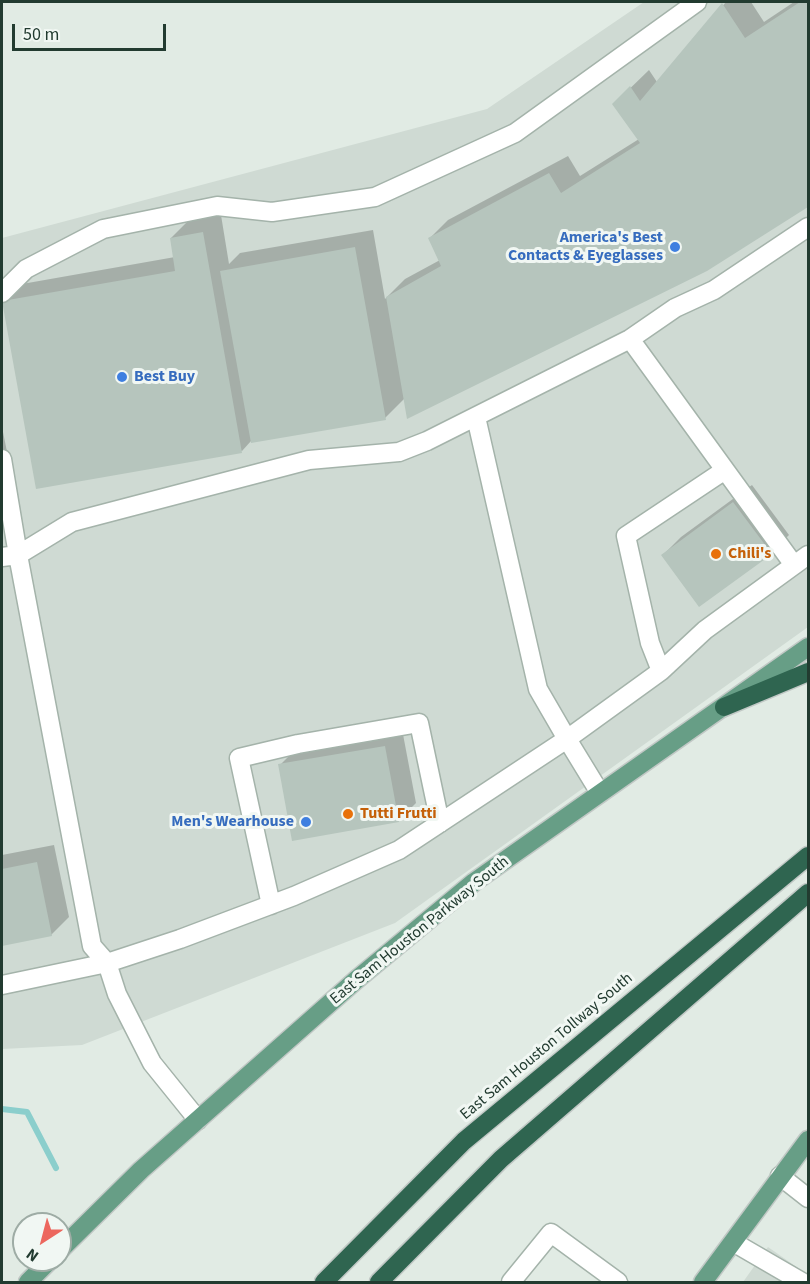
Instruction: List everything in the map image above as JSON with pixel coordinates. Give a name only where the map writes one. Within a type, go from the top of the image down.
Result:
[{"type":"highway","points":[[724,707],[808,672]]},
{"type":"highway","name":"East Sam Houston Tollway South","points":[[324,1282],[464,1141],[808,856]]},
{"type":"highway","points":[[379,1282],[501,1159],[808,893]]},
{"type":"main road","name":"East Sam Houston Parkway South","points":[[72,1238],[141,1170],[356,980],[474,882],[808,646]]},
{"type":"main road","points":[[703,1282],[808,1140]]},
{"type":"lane","points":[[2,293],[26,269],[102,229],[217,206],[272,212],[375,197],[515,133],[697,2]]},
{"type":"lane","points":[[10,556],[72,522],[309,460],[399,452],[476,417],[630,339],[675,308],[714,290],[808,226]]},
{"type":"lane","points":[[2,985],[107,963],[180,939],[272,905],[399,850],[567,739],[662,671],[705,630],[801,560],[725,470],[630,339]]},
{"type":"lane","points":[[476,417],[538,688],[600,794]]},
{"type":"lane","points":[[2,459],[10,556],[92,946],[107,963],[117,994],[152,1064],[198,1120]]},
{"type":"lane","points":[[662,671],[650,643],[626,536],[725,470]]},
{"type":"lane","points":[[272,905],[239,758],[298,744],[419,723],[440,823]]},
{"type":"lane","points":[[780,1176],[808,1198]]},
{"type":"lane","points":[[511,1282],[551,1233],[618,1282]]},
{"type":"lane","points":[[734,1242],[796,1281]]},
{"type":"shaded area","points":[[644,2],[808,2],[808,627],[395,923],[82,1045],[2,1049],[2,238],[487,109]]},
{"type":"shaded area","points":[[768,1247],[808,1275],[808,1282],[743,1282]]},
{"type":"building","points":[[800,2],[808,2],[808,207],[707,271],[407,419],[386,297],[441,266],[428,238],[549,173],[561,193],[640,143],[612,104],[630,86],[640,101],[722,3],[745,38]]},
{"type":"building","name":"Best Buy","points":[[203,232],[242,453],[36,489],[2,301],[175,271],[170,238]]},
{"type":"building","points":[[355,247],[386,420],[251,443],[220,271]]},
{"type":"building","name":"Chili's","points":[[733,502],[772,554],[699,607],[661,555]]},
{"type":"building","points":[[385,746],[399,822],[292,841],[278,764]]},
{"type":"building","points":[[37,862],[52,936],[2,946],[2,869]]},
{"type":"waterway","points":[[2,1109],[27,1112],[56,1168]]},
{"type":"place","name":"America's Best Contacts & Eyeglasses","points":[[675,247]]},
{"type":"place","name":"Best Buy","points":[[122,377]]},
{"type":"place","name":"Chili's","points":[[716,554]]},
{"type":"place","name":"Tutti Frutti","points":[[348,814]]},
{"type":"place","name":"Men's Wearhouse","points":[[306,822]]}]
